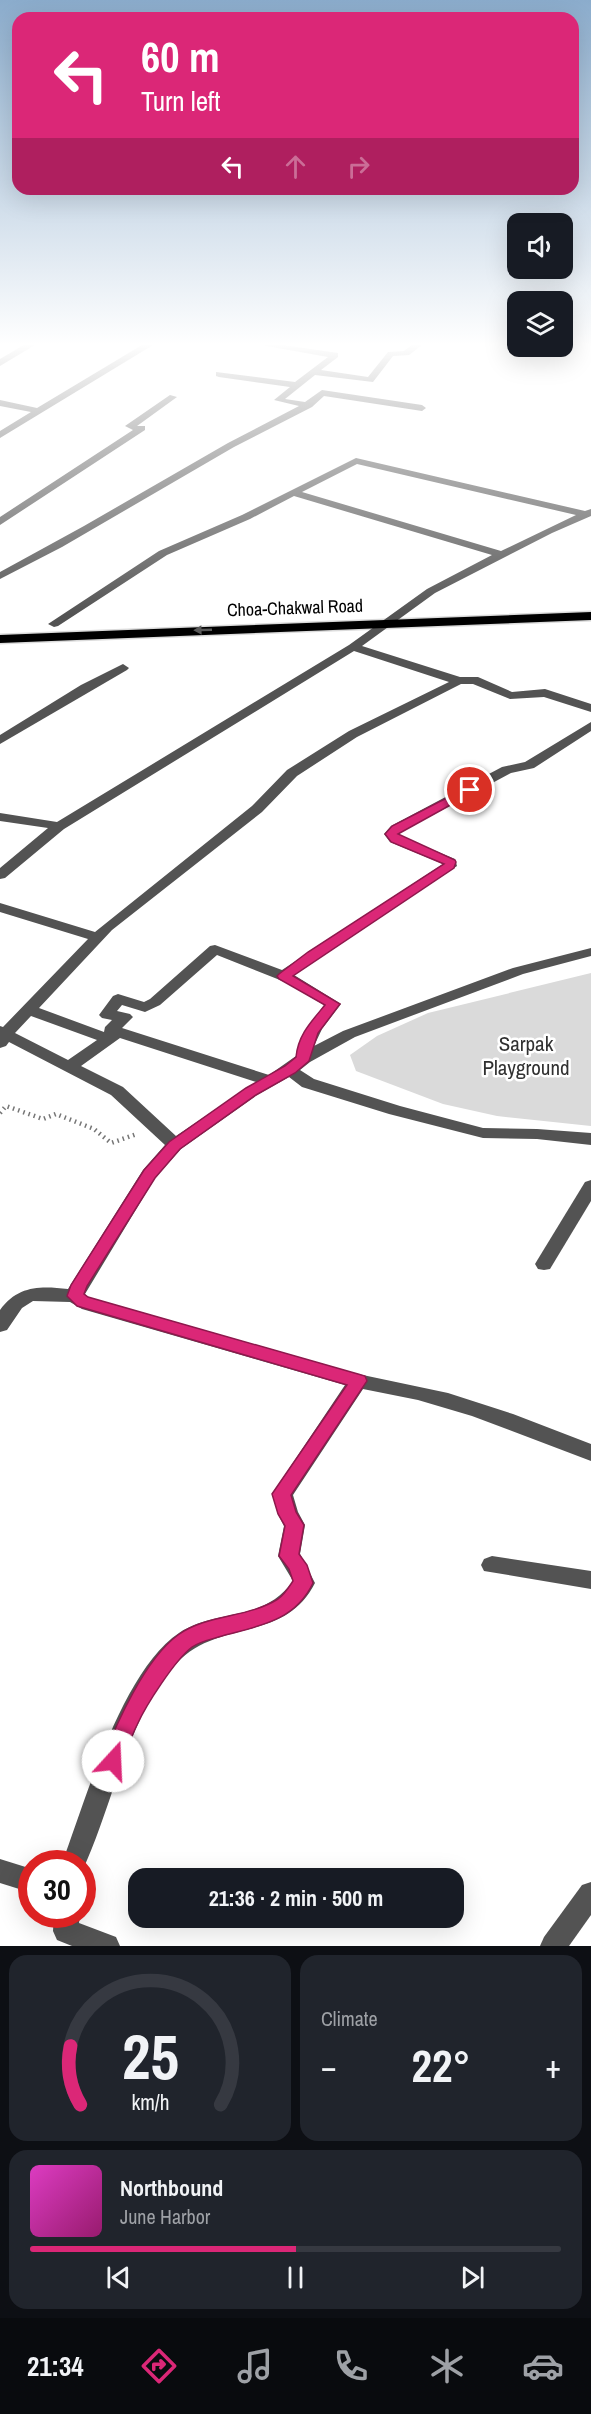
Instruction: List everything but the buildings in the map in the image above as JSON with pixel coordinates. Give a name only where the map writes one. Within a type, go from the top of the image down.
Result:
[{"type":"highway","points":[[1,636],[54,624],[591,605]]},
{"type":"highway","name":"Choa-Chakwal Road","points":[[1,636],[591,616]]},
{"type":"street","points":[[0,522],[135,433]]},
{"type":"street","points":[[0,576],[60,546],[255,433]]},
{"type":"street","points":[[54,624],[163,553],[246,517],[356,462],[588,513]]},
{"type":"street","points":[[294,493],[502,555]]},
{"type":"street","points":[[0,874],[59,826],[354,646],[431,591],[588,513]]},
{"type":"street","points":[[354,646],[459,681],[474,680],[510,694],[522,696],[545,693],[591,708]]},
{"type":"street","points":[[0,740],[85,687],[123,668]]},
{"type":"street","points":[[175,1145],[117,1091],[69,1066],[2,1036],[107,927],[257,808],[292,773],[353,734],[459,681]]},
{"type":"street","points":[[284,976],[450,866],[450,862],[395,839],[391,834],[396,829],[507,770],[529,765],[591,726]]},
{"type":"street","points":[[0,817],[59,826]]},
{"type":"street","points":[[0,907],[97,937]]},
{"type":"street","points":[[113,1036],[111,1030],[124,1017],[107,1015],[118,999],[146,1007],[155,1002],[215,950],[284,976],[333,1004],[311,1031],[297,1064]]},
{"type":"street","points":[[75,1296],[79,1285],[149,1174],[175,1145],[251,1091],[349,1034],[518,971],[591,952]]},
{"type":"street","points":[[28,1009],[271,1081]]},
{"type":"street","points":[[69,1066],[113,1036]]},
{"type":"street","points":[[297,1064],[308,1083],[395,1110],[483,1133],[537,1134],[591,1139]]},
{"type":"street","points":[[544,1264],[591,1186]]},
{"type":"street","points":[[0,1325],[24,1295],[36,1293],[75,1296],[82,1302],[358,1381],[398,1387],[471,1407],[528,1426],[591,1453]]},
{"type":"street","points":[[79,1850],[128,1721],[169,1657],[186,1641],[207,1631],[262,1616],[287,1604],[303,1583],[297,1565],[289,1556],[295,1525],[288,1514],[282,1494],[358,1381]]},
{"type":"street","points":[[492,1565],[591,1580]]},
{"type":"street","points":[[0,1871],[18,1877]]},
{"type":"street","points":[[553,1946],[591,1894]]},
{"type":"street","points":[[66,1928],[66,1931],[107,1946]]},
{"type":"path","points":[[0,1113],[6,1106],[43,1119],[56,1114],[94,1129],[111,1143],[154,1125]]},
{"type":"green space","name":"Sarpak Playground","points":[[591,973],[591,1126],[497,1116],[443,1104],[356,1071],[350,1055],[377,1036],[428,1013]]},
{"type":"route","points":[[113,1761],[128,1721],[137,1705],[169,1657],[186,1641],[207,1631],[262,1616],[287,1604],[303,1583],[297,1565],[289,1556],[295,1525],[288,1514],[282,1494],[358,1381],[82,1302],[75,1296],[79,1285],[149,1174],[175,1145],[251,1091],[290,1070],[304,1058],[305,1046],[311,1031],[333,1004],[284,976],[450,866],[450,862],[395,839],[391,834],[396,829],[470,790]]}]
